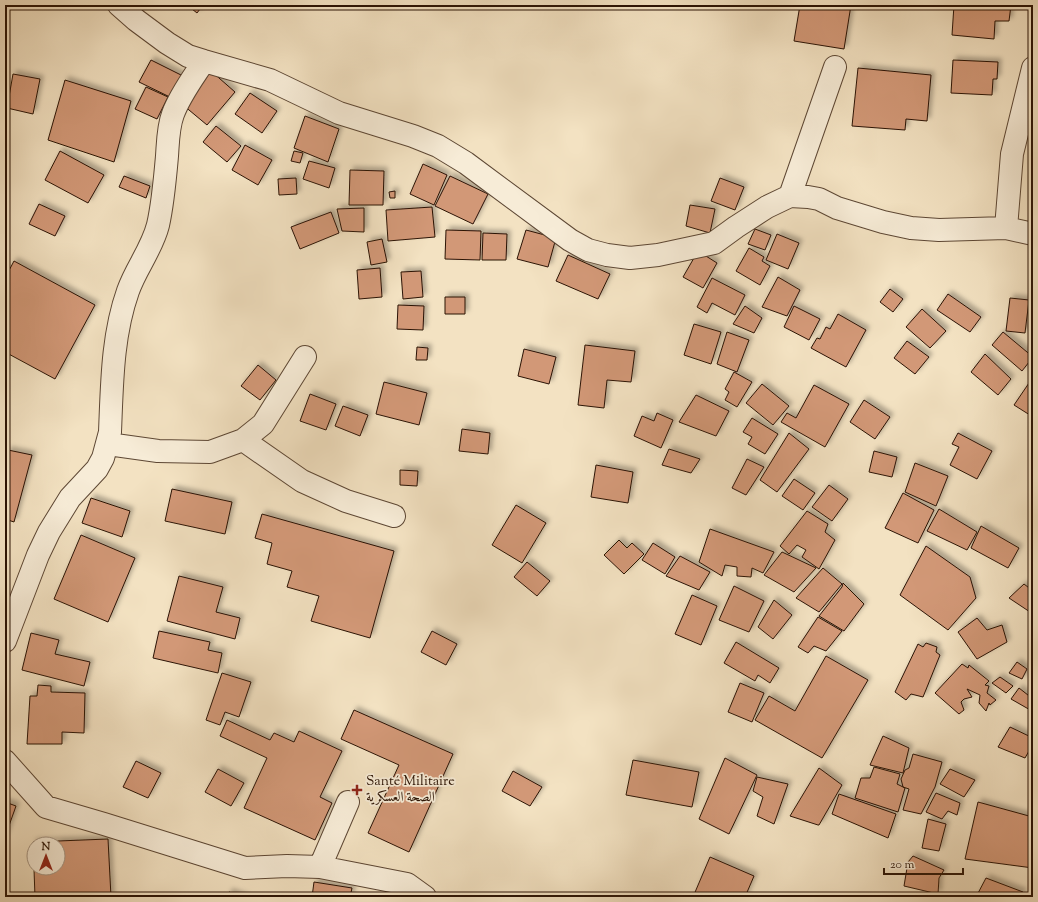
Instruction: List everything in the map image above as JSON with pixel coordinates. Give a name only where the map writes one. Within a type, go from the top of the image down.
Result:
[{"type":"street","points":[[119,5],[136,20],[167,43],[188,56],[270,80],[339,113],[413,136],[438,146],[466,163],[570,240],[588,250],[630,258],[658,255],[714,243],[736,226],[767,207],[790,196],[820,199],[837,208],[883,222],[911,228],[939,230],[1006,228],[1033,234]]},
{"type":"street","points":[[5,641],[48,532],[70,498],[97,469],[108,444],[116,333],[121,311],[129,289],[153,242],[158,225],[164,181],[168,132],[173,114],[180,98],[204,61]]},
{"type":"street","points":[[790,196],[836,67]]},
{"type":"street","points":[[1006,228],[1012,154],[1033,68]]},
{"type":"street","points":[[108,444],[158,451],[210,452],[243,440],[263,424],[305,357]]},
{"type":"street","points":[[243,440],[302,481],[346,502],[394,516]]},
{"type":"street","points":[[5,761],[46,807],[245,868],[288,866],[320,867],[407,884],[424,897]]},
{"type":"street","points":[[320,867],[348,802]]},
{"type":"building","points":[[187,5],[203,5],[197,13]]},
{"type":"building","points":[[800,5],[851,5],[844,49],[794,41]]},
{"type":"building","points":[[954,5],[1011,5],[1009,21],[995,21],[994,39],[952,35]]},
{"type":"building","points":[[151,60],[185,77],[174,99],[139,82]]},
{"type":"building","points":[[953,60],[998,62],[997,79],[993,79],[992,95],[951,93]]},
{"type":"building","points":[[858,68],[931,75],[927,121],[906,119],[905,130],[852,126]]},
{"type":"building","points":[[211,71],[235,92],[207,125],[183,105]]},
{"type":"building","points":[[13,74],[40,79],[33,114],[7,108]]},
{"type":"building","points":[[65,80],[131,101],[114,162],[48,140]]},
{"type":"building","points":[[146,87],[168,97],[157,119],[135,109]]},
{"type":"building","points":[[250,93],[277,111],[262,133],[235,114]]},
{"type":"building","points":[[305,116],[339,129],[328,162],[294,148]]},
{"type":"building","points":[[216,126],[241,146],[227,162],[203,142]]},
{"type":"building","points":[[245,145],[272,160],[258,185],[232,170]]},
{"type":"building","points":[[60,151],[104,175],[88,203],[45,180]]},
{"type":"building","points":[[294,151],[303,153],[300,163],[291,161]]},
{"type":"building","points":[[309,161],[335,168],[329,188],[303,179]]},
{"type":"building","points":[[423,164],[447,175],[434,205],[410,194]]},
{"type":"building","points":[[350,170],[384,171],[383,205],[349,205]]},
{"type":"building","points":[[124,176],[150,186],[146,198],[119,187]]},
{"type":"building","points":[[450,176],[488,194],[473,224],[435,206]]},
{"type":"building","points":[[296,178],[297,194],[279,195],[278,179]]},
{"type":"building","points":[[720,178],[744,187],[735,210],[711,201]]},
{"type":"building","points":[[395,191],[395,198],[390,198],[389,192]]},
{"type":"building","points":[[39,204],[65,216],[55,236],[29,224]]},
{"type":"building","points":[[690,205],[715,209],[710,233],[686,226]]},
{"type":"building","points":[[432,207],[435,237],[388,241],[386,210]]},
{"type":"building","points":[[364,208],[364,232],[342,231],[337,209]]},
{"type":"building","points":[[331,212],[339,233],[300,249],[291,227]]},
{"type":"building","points":[[755,229],[771,235],[765,250],[748,244]]},
{"type":"building","points":[[446,230],[481,231],[480,260],[445,259]]},
{"type":"building","points":[[526,230],[556,238],[548,267],[517,259]]},
{"type":"building","points":[[483,233],[507,234],[506,260],[482,260]]},
{"type":"building","points":[[777,234],[799,243],[788,269],[766,260]]},
{"type":"building","points":[[382,239],[387,262],[371,265],[367,242]]},
{"type":"building","points":[[749,248],[764,257],[762,261],[770,266],[760,285],[736,271]]},
{"type":"building","points":[[698,251],[717,263],[703,288],[683,277]]},
{"type":"building","points":[[568,255],[610,274],[598,299],[556,281]]},
{"type":"building","points":[[14,261],[95,305],[55,379],[5,352],[5,278]]},
{"type":"building","points":[[380,268],[382,297],[359,299],[357,270]]},
{"type":"building","points":[[421,271],[423,297],[403,299],[401,272]]},
{"type":"building","points":[[778,277],[800,290],[787,316],[762,307]]},
{"type":"building","points":[[712,278],[745,295],[735,315],[712,303],[707,313],[697,307]]},
{"type":"building","points":[[890,289],[903,299],[893,312],[880,302]]},
{"type":"building","points":[[948,294],[981,317],[970,332],[937,310]]},
{"type":"building","points":[[445,297],[465,297],[465,314],[445,314]]},
{"type":"building","points":[[1010,298],[1029,300],[1025,333],[1006,331]]},
{"type":"building","points":[[398,305],[424,306],[423,330],[397,329]]},
{"type":"building","points":[[745,306],[762,318],[754,333],[733,324]]},
{"type":"building","points":[[794,306],[820,319],[809,340],[784,327]]},
{"type":"building","points":[[922,309],[946,331],[930,348],[906,327]]},
{"type":"building","points":[[838,314],[866,330],[846,367],[811,348],[817,338],[820,339],[826,327],[830,329]]},
{"type":"building","points":[[694,324],[721,332],[711,364],[684,355]]},
{"type":"building","points":[[727,332],[749,340],[737,372],[717,364]]},
{"type":"building","points":[[1003,332],[1033,357],[1022,371],[992,345]]},
{"type":"building","points":[[907,341],[929,357],[915,374],[894,358]]},
{"type":"building","points":[[585,345],[635,351],[631,382],[607,380],[604,408],[578,405]]},
{"type":"building","points":[[417,347],[428,348],[427,360],[416,360]]},
{"type":"building","points":[[524,349],[556,357],[549,384],[518,376]]},
{"type":"building","points":[[985,354],[1011,379],[998,395],[971,372]]},
{"type":"building","points":[[258,365],[276,380],[260,400],[241,386]]},
{"type":"building","points":[[734,372],[752,382],[737,407],[725,400],[729,392],[725,389]]},
{"type":"building","points":[[384,382],[427,393],[419,425],[376,414]]},
{"type":"building","points":[[1029,383],[1033,385],[1033,417],[1014,405]]},
{"type":"building","points":[[762,384],[789,406],[773,425],[746,403]]},
{"type":"building","points":[[814,385],[849,404],[825,447],[781,422],[787,413],[796,418]]},
{"type":"building","points":[[310,394],[336,404],[326,430],[300,421]]},
{"type":"building","points":[[696,395],[729,411],[716,436],[679,422]]},
{"type":"building","points":[[864,400],[890,417],[875,439],[850,422]]},
{"type":"building","points":[[343,406],[368,415],[360,436],[335,426]]},
{"type":"building","points":[[657,413],[673,420],[661,448],[634,436],[642,416],[654,421]]},
{"type":"building","points":[[752,418],[778,434],[765,454],[748,444],[752,437],[743,432]]},
{"type":"building","points":[[462,429],[490,433],[488,454],[459,451]]},
{"type":"building","points":[[789,433],[809,449],[777,492],[760,480]]},
{"type":"building","points":[[958,433],[992,451],[977,479],[950,465],[959,447],[952,444]]},
{"type":"building","points":[[669,449],[700,459],[691,473],[662,465]]},
{"type":"building","points":[[8,450],[32,455],[14,522],[5,519],[5,460]]},
{"type":"building","points":[[874,451],[897,457],[892,477],[869,472]]},
{"type":"building","points":[[747,459],[764,467],[746,495],[732,488]]},
{"type":"building","points":[[915,463],[948,476],[936,506],[905,492]]},
{"type":"building","points":[[596,465],[633,472],[628,503],[591,497]]},
{"type":"building","points":[[400,470],[418,471],[417,486],[400,485]]},
{"type":"building","points":[[794,479],[815,493],[803,510],[782,496]]},
{"type":"building","points":[[829,485],[848,499],[832,521],[812,507]]},
{"type":"building","points":[[172,489],[232,502],[225,534],[165,521]]},
{"type":"building","points":[[903,493],[934,510],[918,543],[885,528]]},
{"type":"building","points":[[91,498],[130,511],[122,537],[82,523]]},
{"type":"building","points":[[516,505],[546,523],[522,563],[492,545]]},
{"type":"building","points":[[939,509],[977,532],[967,550],[927,531]]},
{"type":"building","points":[[807,511],[828,524],[825,532],[835,540],[819,569],[802,557],[806,550],[797,545],[789,554],[780,546]]},
{"type":"building","points":[[262,514],[394,551],[370,638],[311,621],[319,596],[287,587],[292,571],[267,564],[272,543],[255,538]]},
{"type":"building","points":[[981,526],[1019,548],[1008,568],[971,548]]},
{"type":"building","points":[[710,529],[774,552],[763,573],[752,568],[751,577],[737,576],[737,567],[725,565],[722,576],[699,562]]},
{"type":"building","points":[[81,535],[135,558],[108,622],[54,599]]},
{"type":"building","points":[[619,540],[627,548],[632,543],[644,554],[624,574],[604,555]]},
{"type":"building","points":[[653,543],[675,557],[665,574],[642,560]]},
{"type":"building","points":[[926,546],[970,577],[976,598],[948,630],[900,595]]},
{"type":"building","points":[[782,552],[816,568],[794,592],[764,575]]},
{"type":"building","points":[[680,556],[710,572],[699,590],[666,576]]},
{"type":"building","points":[[527,562],[550,581],[537,596],[514,577]]},
{"type":"building","points":[[823,568],[842,584],[819,612],[796,598]]},
{"type":"building","points":[[179,576],[223,587],[216,612],[240,618],[235,639],[167,621]]},
{"type":"building","points":[[843,583],[864,604],[844,631],[819,616],[842,587]]},
{"type":"building","points":[[1024,584],[1033,591],[1033,614],[1009,598]]},
{"type":"building","points":[[734,586],[764,601],[749,632],[719,620]]},
{"type":"building","points":[[692,595],[717,606],[701,645],[675,634]]},
{"type":"building","points":[[774,600],[792,615],[773,639],[758,627]]},
{"type":"building","points":[[818,617],[842,631],[826,651],[814,646],[808,653],[798,647]]},
{"type":"building","points":[[977,618],[987,630],[1002,625],[1007,642],[977,659],[958,632]]},
{"type":"building","points":[[159,631],[210,642],[208,650],[222,653],[218,673],[153,658]]},
{"type":"building","points":[[432,631],[457,644],[446,665],[421,652]]},
{"type":"building","points":[[31,633],[59,640],[55,654],[90,662],[84,686],[22,670]]},
{"type":"building","points":[[736,642],[779,668],[770,683],[758,675],[755,681],[724,663]]},
{"type":"building","points":[[926,643],[937,647],[936,652],[940,655],[923,697],[911,694],[906,700],[895,692],[918,644],[923,647]]},
{"type":"building","points":[[826,656],[868,680],[822,758],[755,720],[769,696],[795,711]]},
{"type":"building","points":[[1017,662],[1027,669],[1022,679],[1009,673]]},
{"type":"building","points":[[962,664],[968,668],[969,665],[989,681],[985,685],[989,686],[987,693],[996,700],[990,705],[989,703],[986,711],[979,703],[980,695],[967,689],[972,697],[964,699],[961,702],[964,710],[959,714],[935,693]]},
{"type":"building","points":[[222,673],[251,682],[239,717],[225,712],[220,725],[206,720]]},
{"type":"building","points":[[1000,677],[1013,686],[1006,693],[992,683]]},
{"type":"building","points":[[740,683],[764,693],[752,722],[728,712]]},
{"type":"building","points":[[38,685],[51,686],[51,692],[85,693],[84,733],[62,732],[62,744],[27,744],[30,696],[37,696]]},
{"type":"building","points":[[1019,688],[1033,699],[1032,711],[1011,699]]},
{"type":"building","points":[[354,710],[453,754],[409,852],[368,833],[399,765],[341,739]]},
{"type":"building","points":[[227,720],[270,740],[274,733],[294,742],[299,731],[342,751],[320,797],[332,803],[315,840],[244,808],[267,758],[220,736]]},
{"type":"building","points":[[1010,727],[1033,738],[1033,744],[1025,758],[998,747]]},
{"type":"building","points":[[883,736],[909,748],[903,773],[870,765]]},
{"type":"building","points":[[913,754],[942,762],[935,787],[921,814],[903,810],[909,789],[903,787],[901,779],[905,770],[909,768]]},
{"type":"building","points":[[725,758],[757,775],[729,834],[699,819]]},
{"type":"building","points":[[633,760],[699,772],[692,807],[626,795]]},
{"type":"building","points":[[136,761],[161,773],[148,798],[123,787]]},
{"type":"building","points":[[874,767],[900,774],[897,784],[905,788],[898,812],[855,798],[861,778],[870,778]]},
{"type":"building","points":[[819,768],[842,785],[818,825],[790,816]]},
{"type":"building","points":[[218,769],[244,783],[231,806],[205,792]]},
{"type":"building","points":[[950,769],[975,780],[964,797],[940,784]]},
{"type":"building","points":[[513,771],[542,787],[530,806],[502,791]]},
{"type":"building","points":[[757,777],[788,784],[774,824],[757,816],[763,797],[753,791]]},
{"type":"building","points":[[936,793],[960,803],[957,815],[948,811],[942,819],[926,812]]},
{"type":"building","points":[[839,794],[896,814],[888,838],[832,814]]},
{"type":"building","points":[[5,802],[16,806],[5,837]]},
{"type":"building","points":[[978,802],[1029,816],[1033,819],[1033,868],[965,859]]},
{"type":"building","points":[[928,819],[946,824],[939,851],[922,848]]},
{"type":"building","points":[[108,839],[111,897],[35,897],[34,876],[66,876],[66,841]]},
{"type":"building","points":[[913,856],[944,870],[939,878],[938,894],[904,886],[908,862]]},
{"type":"building","points":[[710,857],[754,876],[745,897],[693,897]]},
{"type":"building","points":[[986,878],[1023,892],[1021,897],[976,897]]},
{"type":"building","points":[[314,882],[352,888],[350,897],[312,897]]},
{"type":"building","points":[[229,892],[245,897],[227,897]]},
{"type":"place","name":"Santé Militaire الصحة العسكرية","points":[[357,790]]}]
